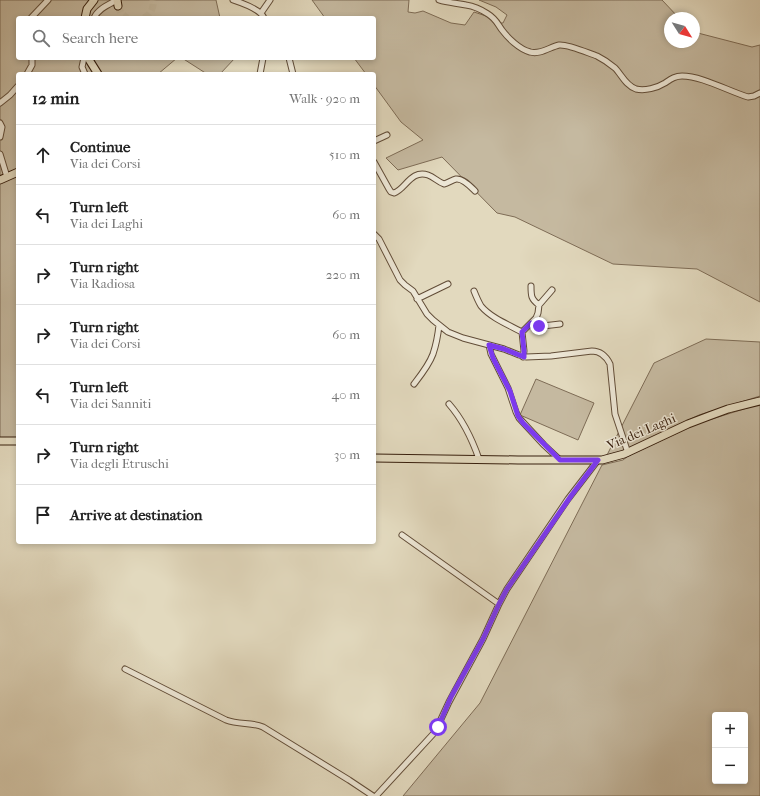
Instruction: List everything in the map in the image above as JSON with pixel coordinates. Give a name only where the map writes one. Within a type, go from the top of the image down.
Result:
[{"type":"main road","points":[[85,16],[87,9],[94,0]]},
{"type":"main road","points":[[90,61],[97,72]]},
{"type":"main road","points":[[0,180],[16,173]]},
{"type":"main road","name":"Via dei Laghi","points":[[376,458],[598,460],[612,458],[628,453],[697,420],[728,409],[760,401]]},
{"type":"main road","points":[[0,441],[16,441]]},
{"type":"street","points":[[33,16],[48,0]]},
{"type":"street","points":[[234,0],[245,2],[262,15],[270,0]]},
{"type":"street","points":[[439,0],[469,6],[488,13],[496,19],[502,30],[514,42],[530,52],[537,52],[558,46],[564,46],[598,57],[610,64],[628,83],[635,88],[654,88],[674,77],[683,76],[702,80],[747,96],[754,96],[760,93]]},
{"type":"street","points":[[95,16],[100,10],[117,3]]},
{"type":"street","points":[[28,72],[32,60]]},
{"type":"street","points":[[84,60],[82,67],[85,72]]},
{"type":"street","points":[[260,72],[263,60]]},
{"type":"street","points":[[290,60],[293,72]]},
{"type":"street","points":[[0,103],[16,88]]},
{"type":"street","points":[[0,123],[2,127],[0,137]]},
{"type":"street","points":[[376,140],[387,135]]},
{"type":"street","points":[[0,154],[7,177]]},
{"type":"street","points":[[376,166],[391,192],[394,193],[398,192],[412,178],[423,174],[429,175],[444,184],[454,179],[460,179],[475,191]]},
{"type":"street","points":[[376,236],[400,280],[412,290],[431,319],[448,332],[473,342],[504,349],[524,357],[550,356],[593,351],[598,351],[604,356],[610,364],[615,414],[628,453]]},
{"type":"street","points":[[418,299],[448,284]]},
{"type":"street","points":[[531,286],[532,298],[539,305]]},
{"type":"street","points":[[522,332],[538,314],[539,305],[552,290]]},
{"type":"street","points":[[474,291],[480,304],[487,311],[496,318],[522,332]]},
{"type":"street","points":[[531,323],[543,326],[560,324]]},
{"type":"street","points":[[414,384],[427,366],[432,355],[439,326]]},
{"type":"street","points":[[522,332],[524,357]]},
{"type":"street","points":[[489,345],[493,358],[510,391],[518,416],[523,423],[560,460]]},
{"type":"street","points":[[449,404],[458,414],[463,423],[479,459]]},
{"type":"street","points":[[126,669],[228,721],[239,724],[265,727],[375,796],[435,732],[451,697],[516,574],[598,460]]},
{"type":"street","points":[[402,535],[499,604]]},
{"type":"shaded area","points":[[0,0],[216,0],[220,16],[16,16],[16,60],[175,60],[160,72],[16,72],[16,438],[0,439]]},
{"type":"shaded area","points":[[312,0],[409,0],[408,12],[415,13],[423,11],[451,23],[465,25],[474,12],[492,18],[497,23],[503,23],[507,15],[496,7],[479,0],[662,0],[673,12],[664,12],[664,48],[700,48],[700,34],[752,47],[760,45],[760,302],[697,269],[613,264],[515,217],[497,213],[442,157],[398,170],[386,158],[423,140],[401,122],[376,88],[376,72],[364,72],[356,60],[376,60],[376,16],[324,16]]},
{"type":"shaded area","points":[[185,60],[233,60],[222,72],[204,72]]},
{"type":"shaded area","points":[[706,339],[760,342],[760,396],[699,415],[634,448],[607,455],[654,363]]},
{"type":"shaded area","points":[[536,379],[594,403],[578,440],[520,415]]},
{"type":"shaded area","points":[[760,404],[760,796],[403,796],[480,703],[602,465],[623,460],[628,456],[699,423]]},
{"type":"tunnel","points":[[147,16],[152,10],[153,0]]},
{"type":"tunnel","points":[[118,6],[121,13],[125,16]]},
{"type":"route","points":[[438,727],[447,704],[478,649],[507,589],[571,496],[598,460],[560,460],[544,445],[518,416],[510,391],[491,354],[489,345],[524,357],[522,332],[531,323],[539,326]]}]
